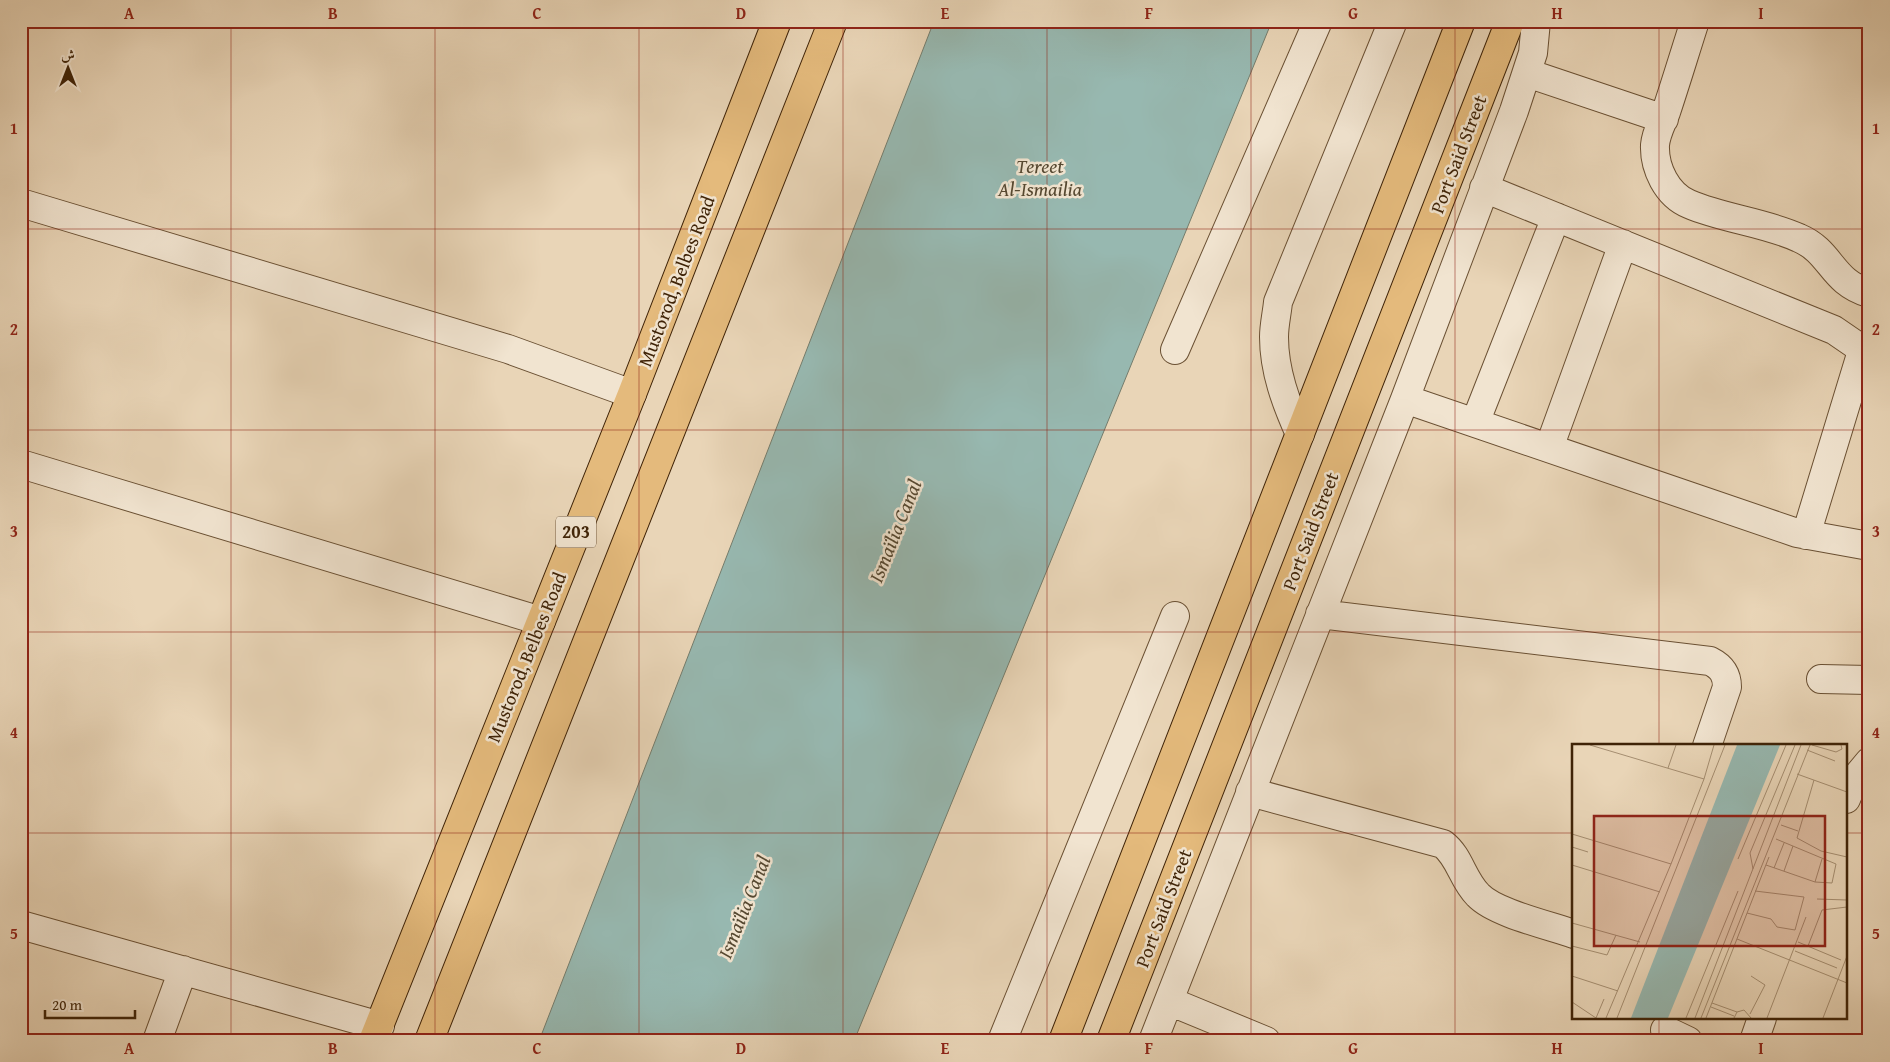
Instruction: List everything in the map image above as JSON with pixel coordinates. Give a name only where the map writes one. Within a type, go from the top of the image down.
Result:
[{"type":"main road","name":"Mustorod, Belbes Road","points":[[377,1033],[632,394],[777,21]]},
{"type":"main road","name":"203","points":[[430,1041],[833,21]]},
{"type":"main road","points":[[1063,1041],[1461,21]]},
{"type":"main road","name":"Port Said Street","points":[[1111,1041],[1510,21]]},
{"type":"lane","points":[[1175,350],[1318,21]]},
{"type":"lane","points":[[1300,434],[1284,399],[1279,375],[1274,337],[1278,302],[1393,21]]},
{"type":"lane","points":[[1153,1041],[1405,399],[1527,73],[1533,54],[1536,21]]},
{"type":"lane","points":[[1695,21],[1656,142],[1656,161],[1662,178],[1678,197],[1688,204],[1800,238],[1823,254],[1843,281],[1856,289],[1869,293]]},
{"type":"lane","points":[[1527,73],[1664,119]]},
{"type":"lane","points":[[1484,188],[1834,330],[1865,352],[1806,535]]},
{"type":"lane","points":[[21,203],[508,348],[632,394]]},
{"type":"lane","points":[[1475,423],[1556,217]]},
{"type":"lane","points":[[1549,448],[1623,244]]},
{"type":"lane","points":[[1405,399],[1806,535],[1869,546]]},
{"type":"lane","points":[[21,464],[541,621]]},
{"type":"lane","points":[[1320,614],[1710,662],[1718,665],[1724,672],[1727,679],[1727,687],[1708,744]]},
{"type":"lane","points":[[1002,1041],[1176,616]]},
{"type":"lane","points":[[1821,679],[1869,680]]},
{"type":"lane","points":[[1848,794],[1854,780],[1869,762]]},
{"type":"lane","points":[[1250,792],[1443,844],[1456,858],[1471,886],[1486,901],[1572,933]]},
{"type":"lane","points":[[21,925],[184,970],[377,1033]]},
{"type":"lane","points":[[157,1041],[184,970]]},
{"type":"lane","points":[[1169,1001],[1266,1041]]},
{"type":"lane","points":[[1754,1041],[1761,1020]]},
{"type":"water","name":"Tereet Al-Ismailia","points":[[934,21],[1272,21],[854,1041],[539,1041]]},
{"type":"water label","name":"Ismaïlia Canal","points":[[895,531]]},
{"type":"water label","name":"Ismaïlia Canal","points":[[744,907]]}]
